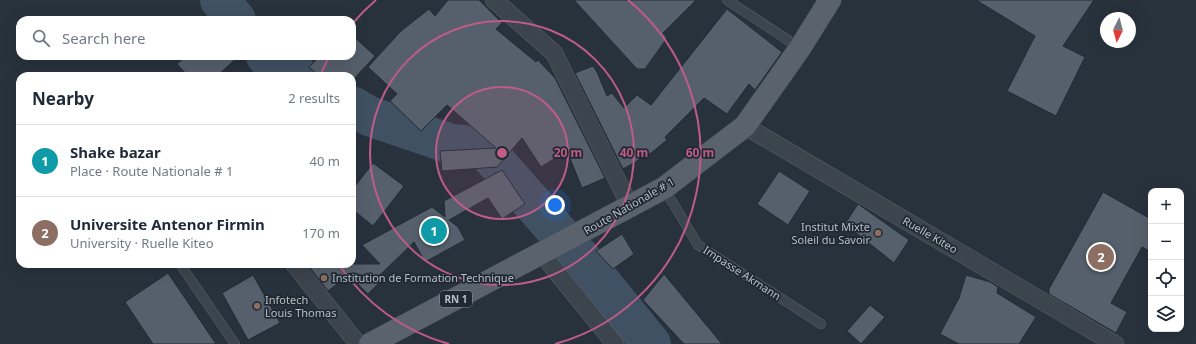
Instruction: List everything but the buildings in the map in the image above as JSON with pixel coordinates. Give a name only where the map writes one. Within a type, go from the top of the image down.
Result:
[{"type":"main road","name":"Route Nationale # 1","points":[[370,344],[664,188],[745,126],[800,48],[830,0]]},
{"type":"street","points":[[494,0],[554,53],[630,206]]},
{"type":"street","name":"Ruelle Kiteo","points":[[745,126],[1115,344]]},
{"type":"street","points":[[542,254],[615,344]]},
{"type":"street","points":[[297,268],[358,344]]},
{"type":"lane","points":[[727,0],[800,48]]},
{"type":"lane","name":"Impasse Akmann","points":[[664,188],[698,245],[821,324]]},
{"type":"lane","points":[[183,268],[235,344]]},
{"type":"waterway","points":[[220,0],[233,16]]},
{"type":"waterway","points":[[271,60],[292,72]]},
{"type":"waterway","points":[[356,108],[369,116],[451,144],[483,147],[591,270],[651,344]]},
{"type":"place","name":"Shake bazar","points":[[434,231]]},
{"type":"place","name":"Institut Mixte Soleil du Savoir","points":[[878,233]]},
{"type":"place","name":"Universite Antenor Firmin","points":[[1101,257]]},
{"type":"place","name":"Institution de Formation Technique","points":[[324,278]]},
{"type":"place","name":"Infotech Louis Thomas","points":[[257,306]]}]
